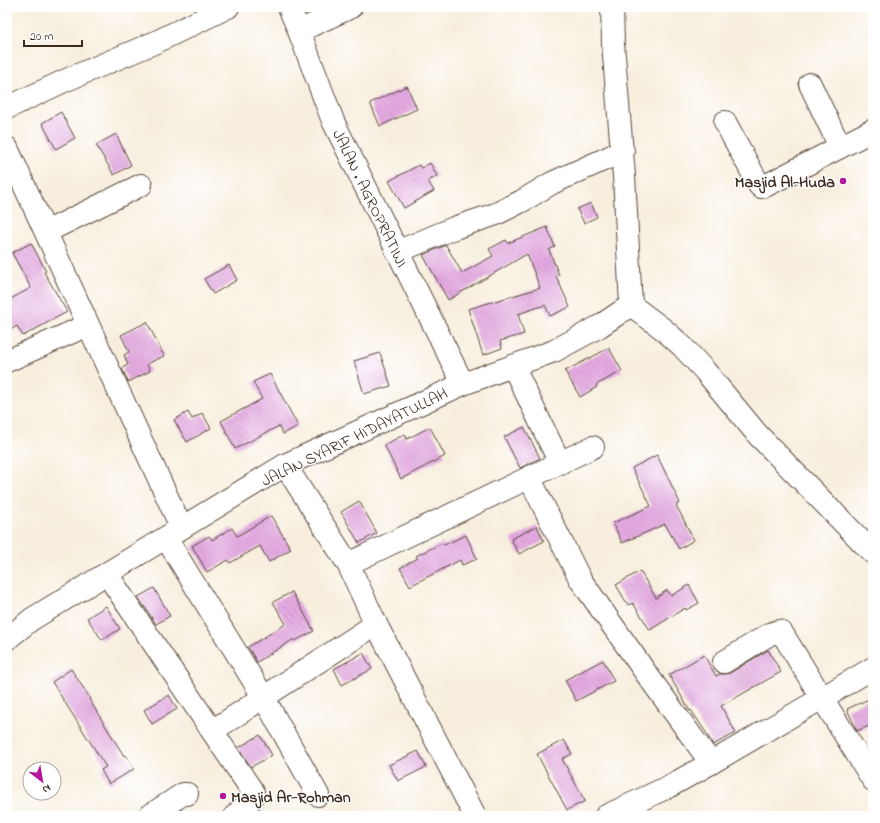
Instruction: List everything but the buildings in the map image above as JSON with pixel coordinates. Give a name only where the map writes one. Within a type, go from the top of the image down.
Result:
[{"type":"street","points":[[7,108],[64,81],[156,42],[228,7]]},
{"type":"street","name":"JALAN . AGROPRATIWI","points":[[289,7],[300,31],[333,121],[463,384]]},
{"type":"street","points":[[300,31],[351,7]]},
{"type":"street","points":[[596,7],[613,44]]},
{"type":"street","points":[[612,7],[613,44],[623,152],[631,305],[663,329],[682,346],[705,371],[758,435],[873,553]]},
{"type":"street","points":[[810,84],[840,147]]},
{"type":"street","points":[[725,122],[761,187],[873,130]]},
{"type":"street","points":[[7,148],[88,325],[174,533],[318,795]]},
{"type":"street","points":[[397,252],[454,228],[496,214],[522,201],[552,183],[623,152]]},
{"type":"street","points":[[46,232],[141,185]]},
{"type":"street","name":"JALAN SYARIF HIDAYATULLAH","points":[[7,639],[32,619],[285,465],[463,384],[554,351],[600,326],[631,305]]},
{"type":"street","points":[[7,361],[88,325]]},
{"type":"street","points":[[513,366],[560,463]]},
{"type":"street","points":[[348,564],[593,447]]},
{"type":"street","points":[[285,465],[348,564],[376,624],[474,816]]},
{"type":"street","points":[[529,477],[580,579],[711,763]]},
{"type":"street","points":[[108,574],[253,792],[251,800],[235,816]]},
{"type":"street","points":[[212,731],[376,624]]},
{"type":"street","points":[[724,662],[770,634],[779,631],[784,635],[873,780]]},
{"type":"street","points":[[606,816],[670,786],[873,668]]},
{"type":"street","points":[[148,816],[183,794],[187,794]]},
{"type":"place","name":"Masjid Al-Huda","points":[[843,181]]},
{"type":"place","name":"Masjid Ar-Rohman","points":[[223,796]]}]
